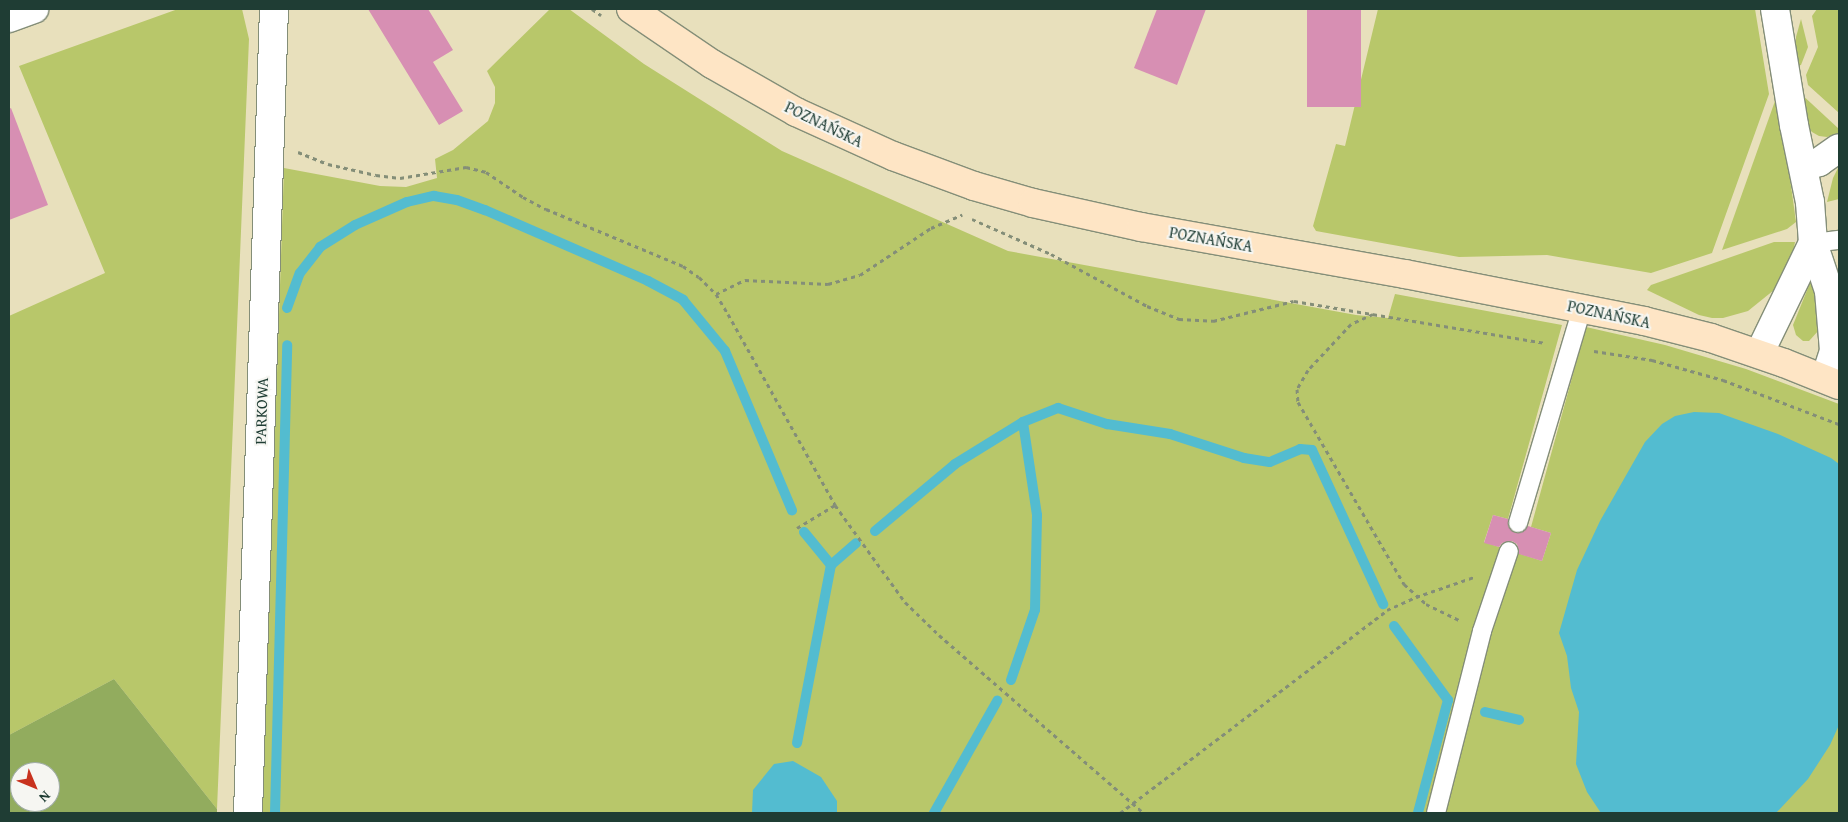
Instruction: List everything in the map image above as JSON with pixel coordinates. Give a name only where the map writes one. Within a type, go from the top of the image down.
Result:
[{"type":"main road","name":"POZNAŃSKA","points":[[631,9],[712,64],[796,112],[893,156],[974,186],[1133,225],[1582,308],[1690,332],[1759,354],[1832,382]]},
{"type":"street","points":[[9,18],[34,9]]},
{"type":"street","name":"PARKOWA","points":[[248,813],[274,9]]},
{"type":"street","points":[[1775,9],[1794,125],[1826,242],[1834,334],[1832,382]]},
{"type":"street","points":[[1804,167],[1819,162],[1839,148]]},
{"type":"street","points":[[1759,354],[1826,242]]},
{"type":"lane","points":[[1518,523],[1582,308]]},
{"type":"lane","points":[[1436,813],[1482,631],[1509,551]]},
{"type":"path","points":[[270,140],[328,164],[376,175],[400,178],[466,167],[486,172],[523,197],[546,209],[683,266],[699,277],[716,294],[835,505],[905,602],[939,635],[1144,813]]},
{"type":"path","points":[[716,294],[745,280],[828,284],[860,275],[931,228],[962,215]]},
{"type":"path","points":[[1482,631],[1426,604],[1416,596],[1396,570],[1298,402],[1298,389],[1301,380],[1351,324],[1374,314],[1652,360],[1723,380],[1839,424]]},
{"type":"path","points":[[797,528],[835,505]]},
{"type":"path","points":[[1120,813],[1387,610],[1416,596],[1503,568]]},
{"type":"green space","points":[[178,9],[242,9],[249,39],[217,809],[114,679],[9,735],[9,316],[105,273],[19,66]]},
{"type":"green space","points":[[550,9],[569,9],[644,64],[782,151],[1008,251],[1356,315],[1388,318],[1395,294],[1562,325],[1508,519],[1493,515],[1484,542],[1542,561],[1551,533],[1531,527],[1586,327],[1665,345],[1746,369],[1839,404],[1839,813],[262,813],[284,168],[380,186],[406,187],[437,178],[435,159],[453,150],[488,121],[495,103],[495,87],[487,71]]},
{"type":"green space","points":[[1378,9],[1755,9],[1769,94],[1712,253],[1651,273],[1547,255],[1459,257],[1316,231],[1313,226],[1336,144],[1345,146]]},
{"type":"green space","points":[[1817,9],[1839,9],[1839,113],[1808,85],[1806,75],[1818,47],[1812,16]]},
{"type":"green space","points":[[1801,19],[1808,47],[1801,65],[1796,66],[1796,37]]},
{"type":"green space","points":[[1799,92],[1839,129],[1839,133],[1827,137],[1819,136],[1812,132],[1806,125]]},
{"type":"green space","points":[[1779,99],[1796,222],[1787,229],[1722,250],[1775,101]]},
{"type":"green space","points":[[1839,166],[1839,199],[1827,202],[1833,178]]},
{"type":"green space","points":[[1774,242],[1795,242],[1792,259],[1774,290],[1748,311],[1723,318],[1712,318],[1699,315],[1647,290],[1651,285]]},
{"type":"green space","points":[[1814,273],[1819,330],[1809,341],[1803,341],[1796,335],[1793,325]]},
{"type":"green space","points":[[114,679],[217,809],[217,813],[9,813],[9,735]]},
{"type":"water","points":[[1694,412],[1719,413],[1778,434],[1831,458],[1839,464],[1839,725],[1830,745],[1808,779],[1776,813],[1601,813],[1587,792],[1576,764],[1579,712],[1571,688],[1567,656],[1559,633],[1577,570],[1600,521],[1645,442],[1662,424],[1675,416]]},
{"type":"water","points":[[793,761],[821,777],[837,801],[837,813],[752,813],[753,790],[774,764]]},
{"type":"building","points":[[368,9],[428,9],[453,50],[433,62],[463,111],[439,125]]},
{"type":"building","points":[[1157,9],[1206,9],[1177,85],[1134,68]]},
{"type":"building","points":[[1307,9],[1361,9],[1361,107],[1307,107]]},
{"type":"building","points":[[11,108],[48,205],[9,220],[9,109]]},
{"type":"building","points":[[1493,515],[1508,519],[1508,526],[1515,533],[1521,533],[1528,526],[1551,533],[1542,561],[1519,554],[1517,544],[1512,541],[1502,543],[1499,547],[1484,543]]},
{"type":"waterway","points":[[287,308],[300,273],[320,247],[355,225],[407,202],[434,196],[457,200],[485,210],[648,281],[683,300],[725,351],[792,510]]},
{"type":"waterway","points":[[275,813],[287,345]]},
{"type":"waterway","points":[[875,531],[955,464],[1023,422],[1058,408],[1107,424],[1170,434],[1244,458],[1270,462],[1300,449],[1312,450],[1383,604]]},
{"type":"waterway","points":[[1011,680],[1035,610],[1037,515],[1023,422]]},
{"type":"waterway","points":[[804,532],[831,565]]},
{"type":"waterway","points":[[797,743],[831,565],[856,543]]},
{"type":"waterway","points":[[1394,626],[1448,700],[1418,813]]},
{"type":"waterway","points":[[934,813],[997,701]]},
{"type":"waterway","points":[[1485,712],[1519,720]]}]
